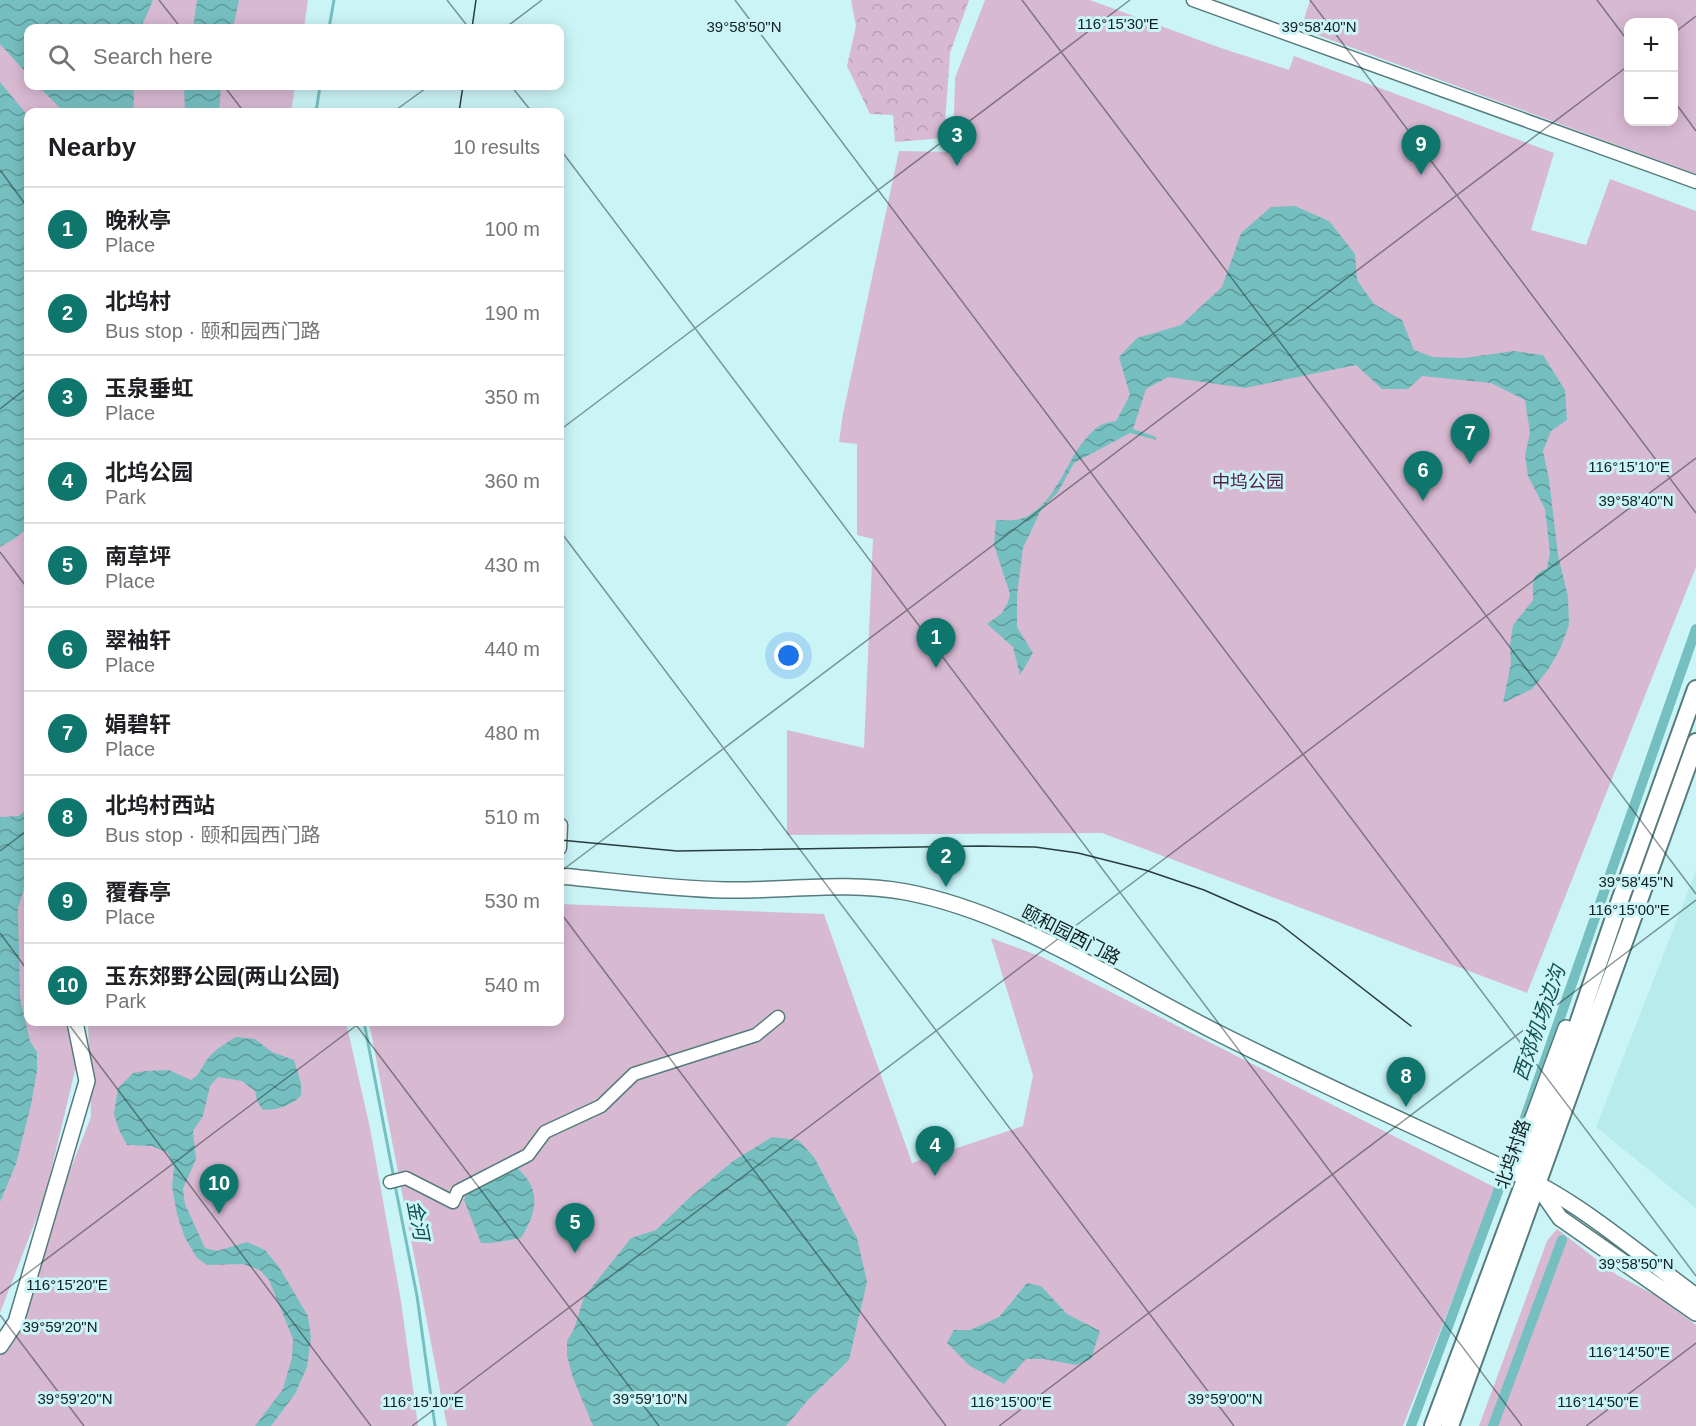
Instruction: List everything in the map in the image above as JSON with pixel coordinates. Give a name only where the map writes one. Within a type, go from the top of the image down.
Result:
[{"type":"main road","name":"北坞村路","points":[[1450,1426],[1526,1178],[1619,903],[1696,689]]},
{"type":"main road","name":"北坞村路","points":[[1434,1426],[1526,1178],[1696,742]]},
{"type":"main road","points":[[1566,1028],[1581,1014]]},
{"type":"street","points":[[1193,0],[1696,182]]},
{"type":"street","name":"颐和园西门路","points":[[564,876],[726,890],[834,885],[868,887],[906,892],[964,907],[1039,939],[1290,1069],[1526,1178],[1564,1199],[1696,1296]]},
{"type":"street","points":[[393,1181],[406,1179],[453,1202],[458,1191],[528,1155],[545,1132],[601,1106],[634,1074],[756,1035],[778,1017]]},
{"type":"street","points":[[0,1346],[16,1322],[87,1081],[76,1026]]},
{"type":"street","name":"北坞村路","points":[[1526,1178],[1566,1028]]},
{"type":"street","points":[[1526,1178],[1560,1218],[1696,1313]]},
{"type":"shaded area","points":[[1696,871],[1696,1208],[1596,1127]]},
{"type":"green space","points":[[0,0],[308,0],[305,24],[24,24],[24,90],[294,90],[292,108],[24,108],[24,1026],[72,1026],[77,1062],[45,1196],[0,1313]]},
{"type":"green space","points":[[851,0],[969,0],[950,53],[944,138],[895,142],[893,115],[870,114],[847,66],[856,26]]},
{"type":"green space","name":"中坞公园","points":[[985,0],[1090,0],[1218,47],[1289,70],[1294,56],[1554,153],[1531,230],[1586,245],[1610,179],[1696,211],[1696,567],[1527,993],[1102,833],[787,835],[787,730],[864,748],[873,539],[857,535],[857,444],[839,442],[843,414],[899,151],[953,152],[955,78]]},
{"type":"green space","points":[[1310,0],[1696,0],[1696,174],[1301,29]]},
{"type":"green space","points":[[564,904],[824,914],[912,1163],[1023,1126],[1033,1075],[991,938],[1042,957],[1496,1188],[1403,1426],[447,1426],[370,1026],[564,1026]]},
{"type":"green space","points":[[88,1026],[347,1026],[370,1128],[401,1301],[418,1426],[0,1426],[0,1348],[91,1117]]},
{"type":"green space","points":[[1557,1229],[1617,1275],[1655,1295],[1696,1325],[1696,1426],[1479,1426],[1547,1241]]},
{"type":"water","points":[[0,0],[153,0],[143,24],[24,24],[24,71],[0,44]]},
{"type":"water","points":[[197,0],[239,0],[234,24],[194,24]]},
{"type":"water","points":[[0,82],[24,111],[24,531],[0,547]]},
{"type":"water","points":[[42,90],[133,90],[133,108],[60,108]]},
{"type":"water","points":[[184,90],[221,90],[219,108],[185,108]]},
{"type":"water","points":[[1295,206],[1329,221],[1355,254],[1357,280],[1374,304],[1402,320],[1414,350],[1433,357],[1464,358],[1514,351],[1543,355],[1565,390],[1567,420],[1551,431],[1543,451],[1549,479],[1558,555],[1568,596],[1569,625],[1560,649],[1548,670],[1532,689],[1503,703],[1511,663],[1510,645],[1513,625],[1533,600],[1535,577],[1547,568],[1550,553],[1545,509],[1528,476],[1525,455],[1530,433],[1525,400],[1491,383],[1422,376],[1408,389],[1382,389],[1356,365],[1245,388],[1168,377],[1146,389],[1133,429],[1156,437],[1156,440],[1130,433],[1074,463],[1058,492],[1041,510],[1023,548],[1017,595],[1017,627],[1033,653],[1020,675],[1013,647],[987,624],[1002,613],[1010,594],[994,545],[996,520],[1017,520],[1034,512],[1054,490],[1087,437],[1100,426],[1116,421],[1130,395],[1119,357],[1137,338],[1181,325],[1222,287],[1241,233],[1271,207]]},
{"type":"water","points":[[24,812],[24,888],[18,909],[20,998],[24,1026],[27,1026],[30,1041],[37,1052],[37,1071],[16,1164],[0,1202],[0,817],[19,816]]},
{"type":"water","points":[[236,1037],[255,1039],[272,1052],[294,1060],[301,1083],[301,1096],[283,1107],[263,1110],[257,1101],[255,1091],[242,1081],[218,1077],[210,1086],[203,1116],[193,1131],[196,1159],[183,1189],[185,1204],[205,1248],[217,1251],[247,1242],[265,1250],[279,1267],[308,1316],[311,1338],[307,1367],[295,1394],[271,1426],[255,1426],[283,1389],[292,1357],[293,1339],[269,1280],[260,1270],[243,1264],[207,1265],[197,1258],[185,1238],[177,1214],[172,1187],[174,1167],[168,1153],[152,1146],[127,1145],[114,1114],[118,1088],[133,1073],[169,1070],[191,1080],[212,1054]]},
{"type":"water","points":[[772,1137],[798,1140],[814,1157],[857,1238],[867,1282],[849,1360],[808,1400],[786,1426],[593,1426],[573,1378],[567,1356],[567,1341],[574,1329],[584,1297],[631,1238],[656,1230],[689,1198],[733,1161]]},
{"type":"water","points":[[517,1168],[525,1176],[533,1193],[531,1219],[521,1238],[481,1243],[464,1200],[467,1192]]},
{"type":"water","points":[[1027,1283],[1041,1286],[1067,1314],[1100,1331],[1091,1359],[1076,1365],[1044,1359],[1026,1359],[1004,1384],[970,1366],[947,1343],[954,1330],[970,1330],[999,1317]]},
{"type":"waterway","name":"金河","points":[[330,24],[334,0]]},
{"type":"waterway","name":"金河","points":[[317,108],[319,90]]},
{"type":"waterway","name":"西郊机场边沟","points":[[1411,1426],[1519,1135],[1696,629]]},
{"type":"waterway","name":"金河","points":[[365,1026],[394,1179]]},
{"type":"waterway","name":"金河","points":[[395,1185],[417,1296],[435,1426]]},
{"type":"waterway","points":[[1493,1426],[1562,1240]]},
{"type":"tram line","points":[[473,24],[476,0]]},
{"type":"tram line","points":[[460,108],[462,90]]},
{"type":"tram line","points":[[564,840],[677,851],[981,846],[1035,847],[1078,853],[1145,870],[1204,890],[1277,922],[1411,1026]]},
{"type":"place","name":"玉泉垂虹","points":[[957,166]]},
{"type":"place","name":"覆春亭","points":[[1421,175]]},
{"type":"place","name":"娟碧轩","points":[[1470,464]]},
{"type":"place","name":"翠袖轩","points":[[1423,501]]},
{"type":"place","name":"晚秋亭","points":[[936,668]]},
{"type":"place","name":"北坞村","points":[[946,887]]},
{"type":"place","name":"北坞村西站","points":[[1406,1107]]},
{"type":"place","name":"北坞公园","points":[[935,1176]]},
{"type":"place","name":"玉东郊野公园(两山公园)","points":[[219,1214]]},
{"type":"place","name":"南草坪","points":[[575,1253]]}]
